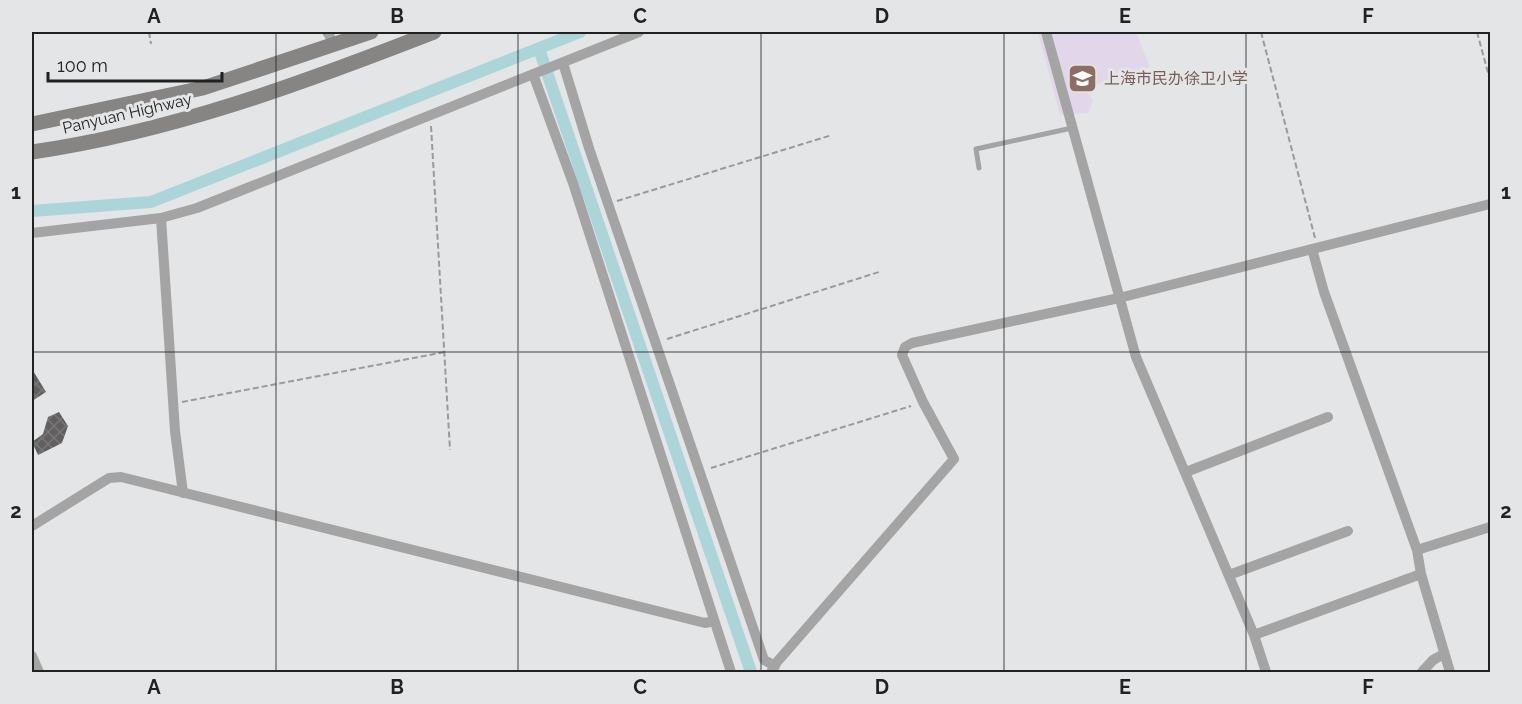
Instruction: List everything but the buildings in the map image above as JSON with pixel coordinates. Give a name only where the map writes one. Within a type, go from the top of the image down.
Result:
[{"type":"main road","name":"Panyuan Highway","points":[[32,124],[203,88],[331,38],[371,32]]},
{"type":"main road","name":"Panyuan Highway","points":[[32,152],[134,132],[232,105],[312,79],[434,32]]},
{"type":"street","points":[[32,233],[161,218],[197,208],[639,32]]},
{"type":"street","points":[[1046,32],[1136,357],[1254,635],[1266,672]]},
{"type":"street","points":[[559,64],[701,471],[764,660],[773,669],[954,459],[923,402],[902,355],[905,347],[912,343],[1119,298],[1491,204]]},
{"type":"street","points":[[535,74],[573,183],[731,672]]},
{"type":"street","points":[[161,218],[174,404],[183,493]]},
{"type":"street","points":[[1315,248],[1324,292],[1416,550],[1450,672]]},
{"type":"street","points":[[1186,472],[1329,417]]},
{"type":"street","points":[[32,526],[109,478],[121,477],[705,623],[714,621]]},
{"type":"street","points":[[1416,550],[1491,527]]},
{"type":"street","points":[[1229,575],[1348,531]]},
{"type":"street","points":[[1254,635],[1421,574]]},
{"type":"street","points":[[1422,672],[1433,660],[1444,654]]},
{"type":"street","points":[[32,656],[39,672]]},
{"type":"lane","points":[[979,168],[976,149],[1072,128]]},
{"type":"path","points":[[149,32],[151,44]]},
{"type":"path","points":[[1261,32],[1315,248]]},
{"type":"path","points":[[1477,32],[1491,80]]},
{"type":"path","points":[[430,115],[450,450]]},
{"type":"path","points":[[608,203],[832,135]]},
{"type":"path","points":[[656,342],[879,272]]},
{"type":"path","points":[[174,404],[445,351]]},
{"type":"path","points":[[701,471],[923,402]]},
{"type":"shaded area","name":"上海市民办徐卫小学","points":[[1038,32],[1136,32],[1150,67],[1084,88],[1093,100],[1088,113],[1060,115]]},
{"type":"waterway","points":[[32,211],[151,202],[580,32]]},
{"type":"waterway","points":[[539,49],[751,672]]},
{"type":"place","name":"上海市民办徐卫小学","points":[[1083,78]]}]
